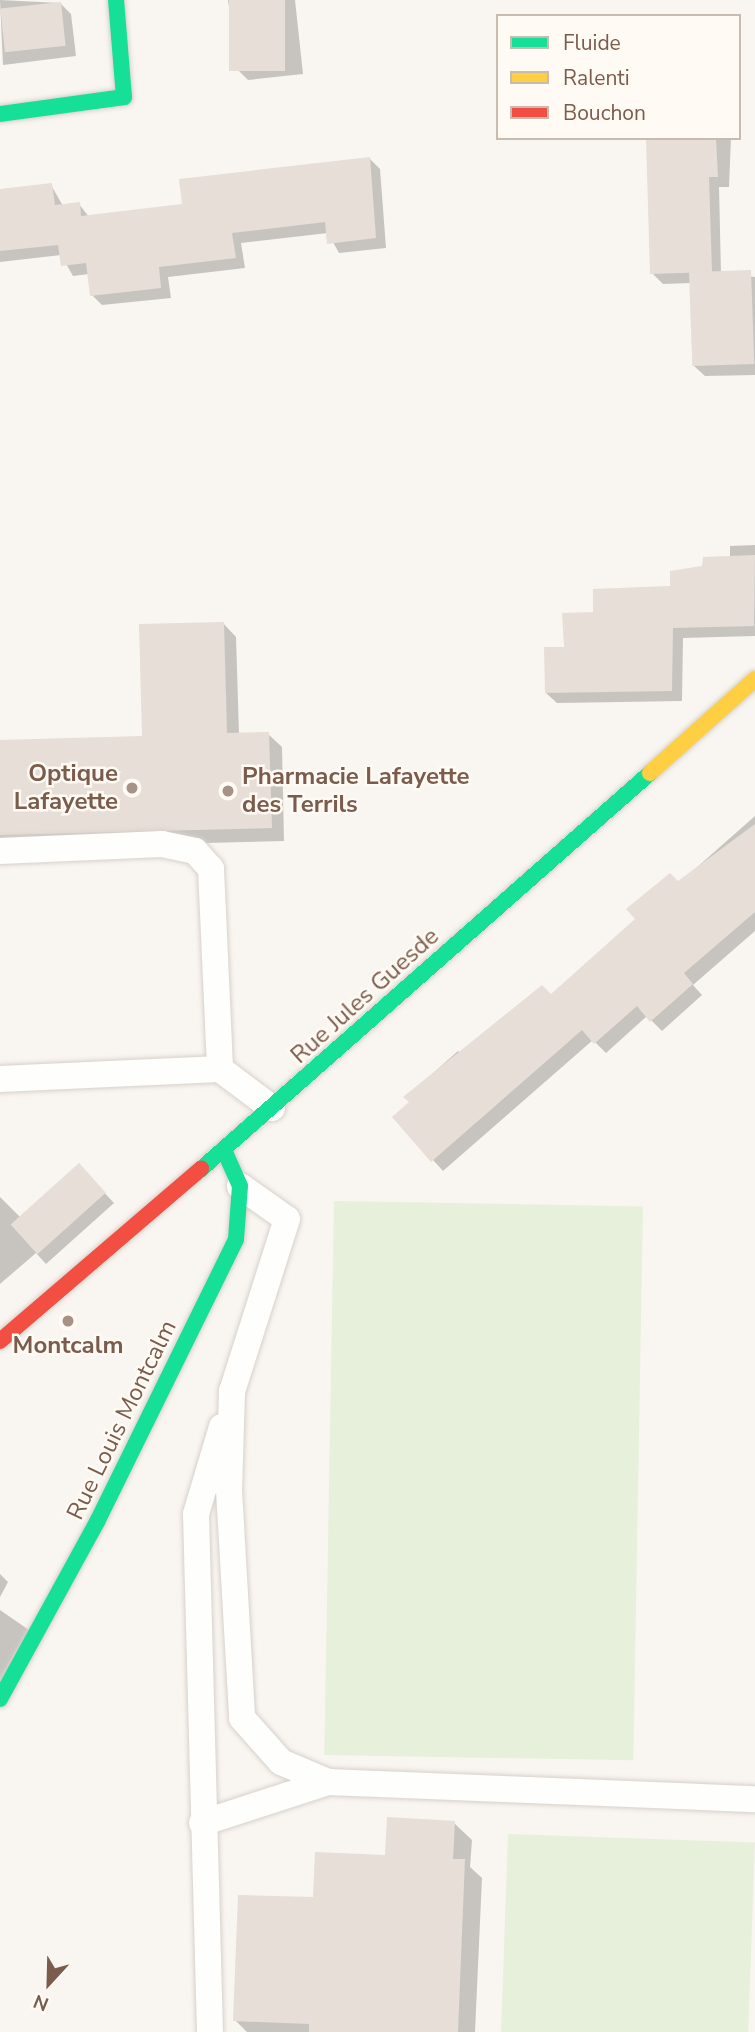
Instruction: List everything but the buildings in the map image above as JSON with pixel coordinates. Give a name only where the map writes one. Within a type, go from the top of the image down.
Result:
[{"type":"street","points":[[0,114],[124,97],[116,0]]},
{"type":"street","name":"Rue Jules Guesde","points":[[0,1341],[272,1108],[755,679]]},
{"type":"street","name":"Rue Louis Montcalm","points":[[0,1699],[97,1522],[236,1239],[240,1186],[223,1150]]},
{"type":"lane","points":[[0,852],[162,844],[195,851],[211,869],[220,1069]]},
{"type":"lane","points":[[0,1079],[220,1069],[272,1108]]},
{"type":"lane","points":[[210,2032],[202,1823],[196,1514],[287,1219],[240,1186]]},
{"type":"lane","points":[[232,1391],[229,1490],[242,1718],[281,1762],[328,1782]]},
{"type":"lane","points":[[202,1823],[328,1782],[755,1799]]},
{"type":"green space","points":[[334,1201],[643,1206],[633,1760],[324,1755]]},
{"type":"green space","points":[[508,1834],[755,1843],[748,2032],[501,2032]]},
{"type":"traffic: fast","points":[[0,114],[124,97],[116,0]]},
{"type":"traffic: fast","points":[[201,1169],[650,773]]},
{"type":"traffic: fast","points":[[0,1699],[97,1522],[236,1239],[240,1186],[224,1150]]},
{"type":"traffic: slow","points":[[650,773],[755,679]]},
{"type":"traffic: jam","points":[[0,1341],[201,1169]]},
{"type":"place","name":"Optique Lafayette","points":[[132,788]]},
{"type":"place","name":"Pharmacie Lafayette des Terrils","points":[[228,791]]},
{"type":"place","name":"Montcalm","points":[[68,1321]]}]
